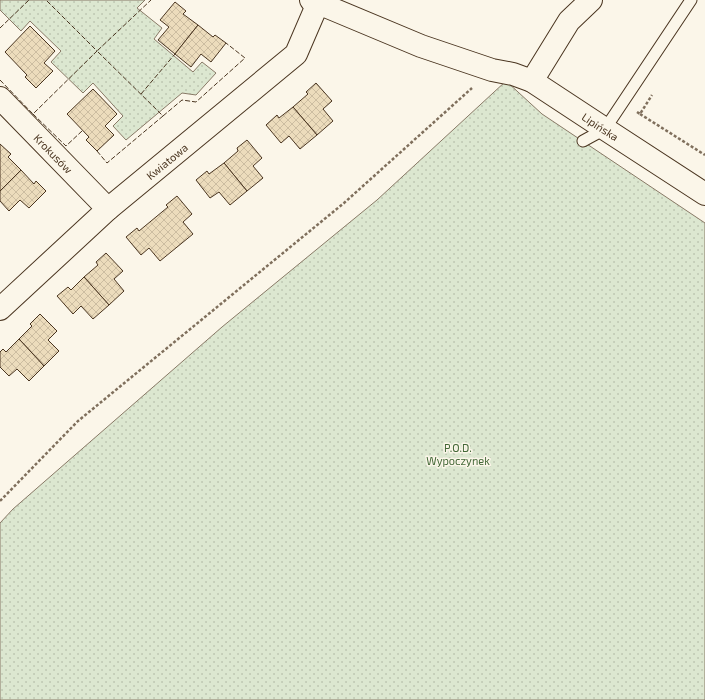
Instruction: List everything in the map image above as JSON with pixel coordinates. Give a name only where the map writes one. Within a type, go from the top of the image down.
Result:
[{"type":"street","points":[[532,81],[569,21],[591,0]]},
{"type":"street","name":"Lipińska","points":[[314,1],[421,46],[492,70],[513,74],[532,81],[705,194]]},
{"type":"street","name":"Kwiatowa","points":[[0,309],[108,209],[296,54],[314,1]]},
{"type":"street","name":"Krokusów","points":[[0,98],[108,209]]},
{"type":"lane","points":[[583,141],[605,130],[691,0]]},
{"type":"path","points":[[0,501],[78,421],[344,203],[492,70]]},
{"type":"path","points":[[640,114],[705,156]]},
{"type":"green space","points":[[0,0],[145,0],[137,8],[162,28],[154,39],[193,72],[202,62],[216,73],[196,95],[182,93],[126,140],[113,126],[123,116],[93,83],[83,93],[51,62],[61,51],[30,21],[21,31],[0,10]]},
{"type":"green space","name":"P.O.D. Wypoczynek","points":[[506,81],[542,114],[705,223],[705,700],[0,700],[0,523],[13,509],[222,327],[377,200]]},
{"type":"building","points":[[175,2],[186,11],[183,14],[198,25],[175,54],[158,40],[169,27],[160,20]]},
{"type":"building","points":[[198,25],[213,37],[215,35],[226,43],[211,62],[201,54],[191,67],[175,54]]},
{"type":"building","points":[[30,26],[55,51],[44,63],[53,71],[36,88],[25,77],[27,75],[5,52]]},
{"type":"building","points":[[316,83],[332,101],[323,109],[333,121],[317,135],[293,107],[308,94],[306,92]]},
{"type":"building","points":[[93,89],[117,114],[105,126],[114,135],[97,151],[86,140],[89,137],[67,114]]},
{"type":"building","points":[[293,107],[317,135],[300,149],[289,136],[281,143],[266,125],[277,115],[279,118]]},
{"type":"building","points":[[247,140],[262,158],[253,166],[263,178],[247,191],[224,163],[238,151],[237,148]]},
{"type":"building","points":[[0,144],[11,154],[8,157],[21,170],[0,191]]},
{"type":"building","points":[[224,163],[247,191],[230,205],[219,192],[210,198],[196,180],[207,171],[209,174]]},
{"type":"building","points":[[21,170],[34,184],[36,181],[46,191],[29,208],[20,200],[9,211],[0,201],[0,191]]},
{"type":"building","points":[[177,196],[192,214],[183,222],[193,234],[160,261],[149,248],[141,255],[126,237],[137,228],[139,231],[168,207],[166,205]]},
{"type":"building","points":[[106,253],[123,271],[114,279],[124,291],[109,305],[84,277],[98,265],[96,262]]},
{"type":"building","points":[[84,277],[109,305],[93,319],[81,306],[73,314],[57,296],[68,287],[71,290]]},
{"type":"building","points":[[40,314],[57,331],[48,340],[59,351],[44,366],[19,339],[32,326],[30,324]]},
{"type":"building","points":[[19,339],[44,366],[29,381],[17,369],[9,376],[0,367],[0,352],[3,349],[6,352]]},
{"type":"fence","points":[[0,28],[29,0]]},
{"type":"fence","points":[[0,80],[33,114],[97,51],[46,0]]},
{"type":"fence","points":[[97,151],[107,163],[163,116],[97,51],[151,0]]},
{"type":"fence","points":[[163,116],[182,100],[196,102],[245,58],[226,43]]},
{"type":"fence","points":[[141,94],[175,54]]},
{"type":"fence","points":[[33,114],[66,146],[82,131]]}]
